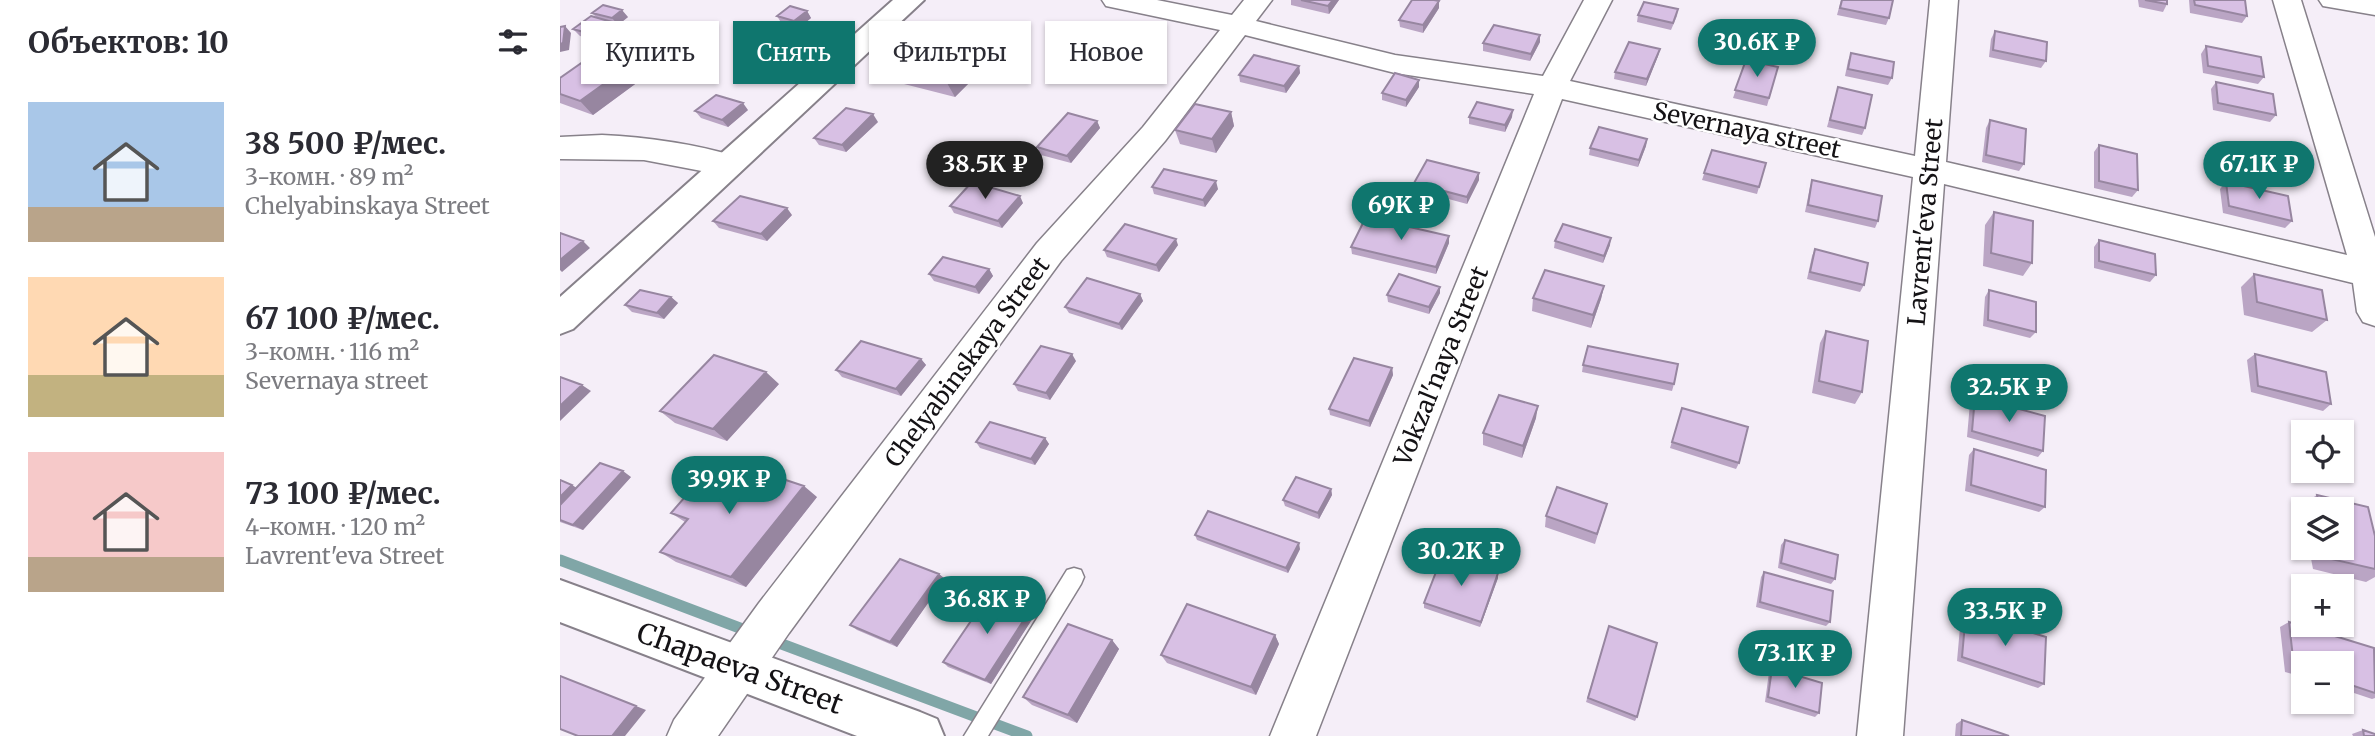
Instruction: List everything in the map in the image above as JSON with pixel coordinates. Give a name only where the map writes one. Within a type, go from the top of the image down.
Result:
[{"type":"street","points":[[560,319],[910,0]]},
{"type":"street","name":"Severnaya street","points":[[1116,0],[1248,13],[1395,64],[1552,87],[1930,170],[2372,274]]},
{"type":"street","name":"Vokzal'naya Street","points":[[1293,736],[1552,87],[1598,0]]},
{"type":"street","name":"Lavrent'eva Street","points":[[1880,736],[1944,0]]},
{"type":"street","points":[[2287,0],[2372,274],[2375,312]]},
{"type":"street","points":[[2333,0],[2375,7]]},
{"type":"street","name":"Chelyabinskaya Street","points":[[690,736],[1049,252],[1154,134],[1248,13]]},
{"type":"street","points":[[560,148],[586,145],[685,154],[727,165]]},
{"type":"street","name":"Chapaeva Street","points":[[560,601],[920,736]]},
{"type":"lane","points":[[975,736],[1074,577]]},
{"type":"building","points":[[1301,0],[1333,0],[1328,6]]},
{"type":"building","points":[[1412,0],[1439,1],[1423,25],[1399,20]]},
{"type":"building","points":[[1842,0],[1893,0],[1889,18],[1840,8]]},
{"type":"building","points":[[2145,0],[2167,0],[2167,4]]},
{"type":"building","points":[[2194,0],[2245,0],[2247,16],[2195,5]]},
{"type":"building","points":[[1644,2],[1678,9],[1673,23],[1638,15]]},
{"type":"building","points":[[603,5],[622,10],[612,18],[592,13]]},
{"type":"building","points":[[790,6],[807,11],[794,21],[777,16]]},
{"type":"building","points":[[591,16],[608,21],[584,21]]},
{"type":"building","points":[[581,23],[581,31],[573,29]]},
{"type":"building","points":[[1494,25],[1540,35],[1531,54],[1483,43]]},
{"type":"building","points":[[565,26],[563,43],[560,44],[560,27]]},
{"type":"building","points":[[1995,31],[2047,42],[2046,61],[1993,50]]},
{"type":"building","points":[[1629,42],[1660,49],[1647,79],[1615,72]]},
{"type":"building","points":[[2206,46],[2261,57],[2264,77],[2208,66]]},
{"type":"building","points":[[1851,53],[1894,62],[1892,78],[1848,69]]},
{"type":"building","points":[[1254,55],[1299,66],[1284,86],[1239,75]]},
{"type":"building","points":[[1746,60],[1778,67],[1769,98],[1735,90]]},
{"type":"building","points":[[581,63],[581,84],[604,84],[580,101],[560,94],[560,78]]},
{"type":"building","points":[[1395,73],[1419,80],[1406,100],[1382,93]]},
{"type":"building","points":[[2216,82],[2273,94],[2276,115],[2218,103]]},
{"type":"building","points":[[1838,87],[1872,95],[1865,128],[1830,120]]},
{"type":"building","points":[[716,95],[743,103],[722,120],[695,111]]},
{"type":"building","points":[[1477,102],[1513,110],[1505,125],[1469,117]]},
{"type":"building","points":[[1195,104],[1231,112],[1212,139],[1175,130]]},
{"type":"building","points":[[846,108],[873,114],[842,145],[814,138]]},
{"type":"building","points":[[1068,113],[1097,121],[1067,156],[1037,147]]},
{"type":"building","points":[[1990,120],[2026,129],[2024,164],[1986,155]]},
{"type":"building","points":[[1599,127],[1647,139],[1639,160],[1590,148]]},
{"type":"building","points":[[2099,145],[2137,154],[2138,190],[2099,181]]},
{"type":"building","points":[[1712,150],[1766,163],[1759,187],[1704,173]]},
{"type":"building","points":[[1427,160],[1479,173],[1467,197],[1414,183]]},
{"type":"building","points":[[1164,169],[1216,181],[1203,200],[1152,187]]},
{"type":"building","points":[[1812,180],[1882,196],[1878,221],[1808,205]]},
{"type":"building","points":[[972,182],[1020,196],[998,221],[950,206]]},
{"type":"building","points":[[2226,182],[2288,196],[2292,221],[2229,206]]},
{"type":"building","points":[[740,196],[787,208],[761,234],[713,221]]},
{"type":"building","points":[[1994,212],[2033,221],[2032,263],[1991,253]]},
{"type":"building","points":[[1366,217],[1449,236],[1436,267],[1351,247]]},
{"type":"building","points":[[1125,224],[1176,239],[1156,265],[1104,250]]},
{"type":"building","points":[[1563,224],[1611,238],[1604,256],[1555,241]]},
{"type":"building","points":[[560,233],[583,241],[560,260]]},
{"type":"building","points":[[2099,240],[2155,254],[2156,275],[2099,261]]},
{"type":"building","points":[[1815,249],[1868,263],[1864,285],[1810,272]]},
{"type":"building","points":[[943,257],[989,269],[975,287],[929,274]]},
{"type":"building","points":[[1545,270],[1604,286],[1593,315],[1533,298]]},
{"type":"building","points":[[1399,274],[1440,287],[1429,307],[1387,295]]},
{"type":"building","points":[[2254,274],[2322,290],[2327,320],[2257,302]]},
{"type":"building","points":[[1087,278],[1140,294],[1119,324],[1065,307]]},
{"type":"building","points":[[640,290],[671,297],[657,313],[625,305]]},
{"type":"building","points":[[1989,290],[2036,302],[2036,332],[1988,320]]},
{"type":"building","points":[[1826,331],[1868,341],[1862,392],[1819,381]]},
{"type":"building","points":[[861,341],[921,359],[896,389],[836,370]]},
{"type":"building","points":[[1041,346],[1072,354],[1046,393],[1014,384]]},
{"type":"building","points":[[1588,346],[1678,364],[1674,384],[1583,365]]},
{"type":"building","points":[[2255,354],[2326,372],[2331,404],[2258,386]]},
{"type":"building","points":[[714,355],[766,372],[713,429],[660,411]]},
{"type":"building","points":[[1354,358],[1392,368],[1369,421],[1329,409]]},
{"type":"building","points":[[560,377],[582,385],[560,406]]},
{"type":"building","points":[[1499,395],[1538,406],[1523,446],[1483,433]]},
{"type":"building","points":[[1975,397],[2045,416],[2043,451],[1972,431]]},
{"type":"building","points":[[1682,408],[1748,427],[1739,463],[1672,442]]},
{"type":"building","points":[[990,422],[1045,438],[1031,459],[976,442]]},
{"type":"building","points":[[1974,449],[2046,470],[2045,507],[1971,485]]},
{"type":"building","points":[[719,458],[804,486],[731,577],[660,552],[688,519],[671,513]]},
{"type":"building","points":[[600,463],[623,471],[573,525],[560,520],[560,505]]},
{"type":"building","points":[[1296,477],[1331,489],[1318,513],[1283,500]]},
{"type":"building","points":[[560,480],[572,485],[560,497]]},
{"type":"building","points":[[1557,487],[1607,504],[1597,534],[1546,516]]},
{"type":"building","points":[[2354,504],[2368,507],[2375,536],[2375,569],[2335,560],[2354,560]]},
{"type":"building","points":[[1208,511],[1299,543],[1286,568],[1195,535]]},
{"type":"building","points":[[1785,540],[1838,555],[1835,579],[1781,563]]},
{"type":"building","points":[[1443,554],[1498,573],[1481,622],[1424,603]]},
{"type":"building","points":[[900,559],[939,574],[890,642],[850,625]]},
{"type":"building","points":[[1764,572],[1833,591],[1830,622],[1760,602]]},
{"type":"building","points":[[990,593],[1031,609],[985,680],[943,662]]},
{"type":"building","points":[[1187,604],[1275,635],[1251,687],[1161,655]]},
{"type":"building","points":[[1966,612],[2046,637],[2044,684],[1962,657]]},
{"type":"building","points":[[2289,622],[2291,637],[2338,637],[2374,648],[2375,693],[2354,686],[2354,651],[2292,651]]},
{"type":"building","points":[[1068,624],[1112,640],[1068,715],[1023,697]]},
{"type":"building","points":[[1609,626],[1657,643],[1637,717],[1588,698]]},
{"type":"building","points":[[1772,668],[1822,683],[1819,713],[1768,697]]},
{"type":"building","points":[[560,676],[636,706],[612,736],[578,736],[560,729]]},
{"type":"building","points":[[1962,720],[2009,736],[1961,736]]},
{"type":"building","points":[[2363,730],[2375,734],[2375,736],[2364,736]]},
{"type":"waterway","points":[[560,560],[753,633]]},
{"type":"waterway","points":[[771,640],[1027,736]]}]
